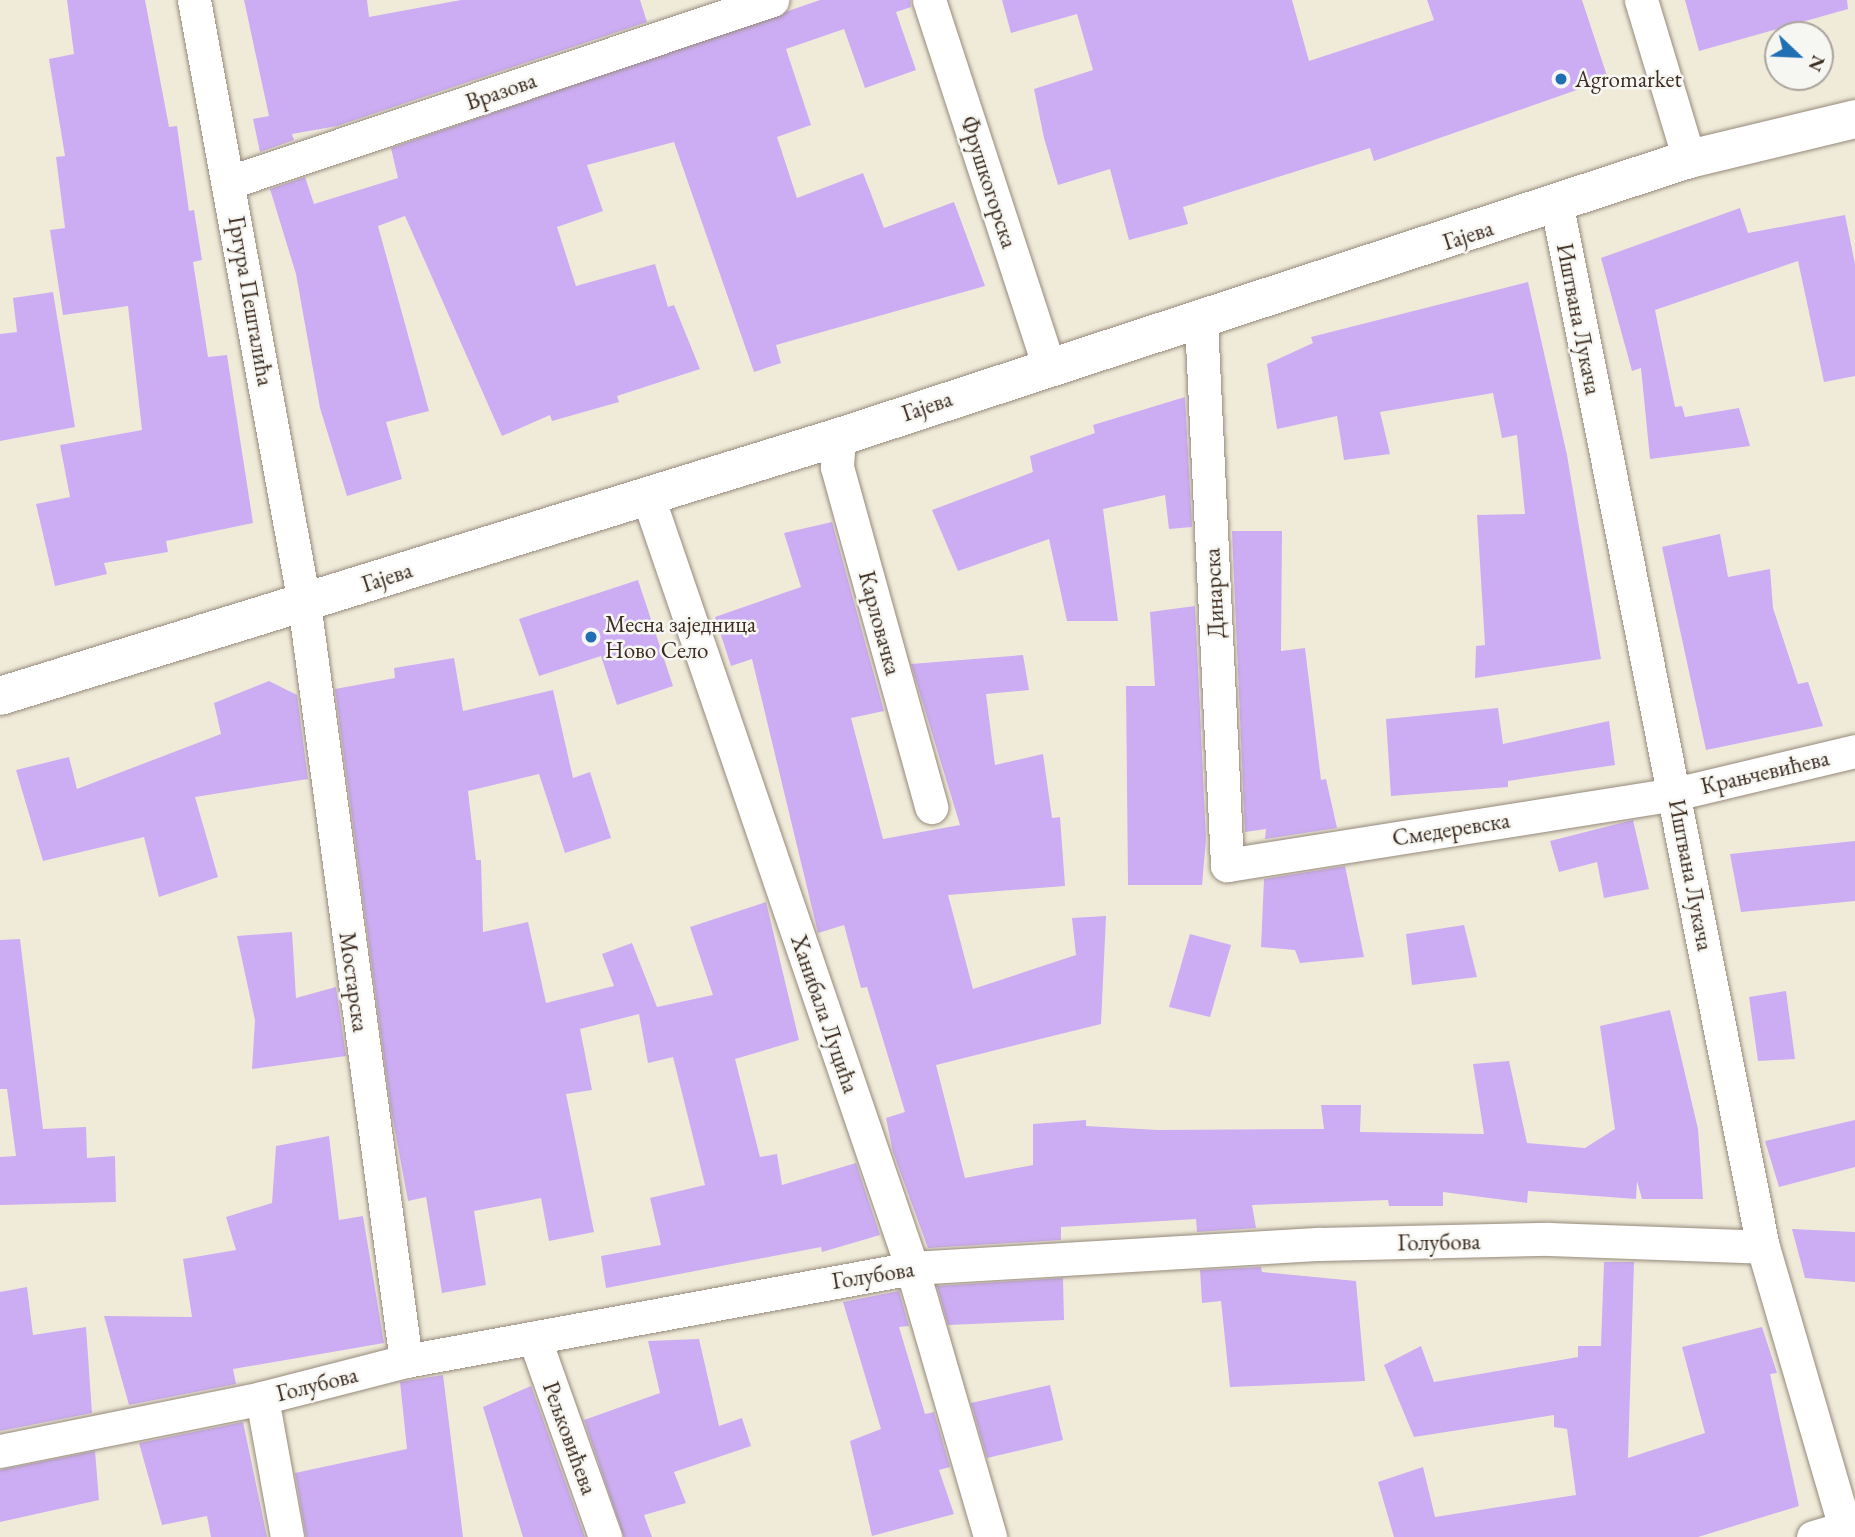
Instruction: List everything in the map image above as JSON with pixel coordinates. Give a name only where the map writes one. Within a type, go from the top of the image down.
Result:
[{"type":"street","name":"Гргура Пешталића","points":[[194,0],[230,182],[304,603]]},
{"type":"street","name":"Вразова","points":[[230,182],[772,0]]},
{"type":"street","name":"Фрушкогорска","points":[[929,0],[1048,364]]},
{"type":"street","points":[[1641,0],[1689,159]]},
{"type":"street","name":"Гајева","points":[[0,696],[646,494],[839,437],[1048,364],[1201,321],[1557,206],[1689,159],[1855,119]]},
{"type":"street","name":"Иштвана Лукача","points":[[1557,206],[1763,1247],[1846,1533]]},
{"type":"street","name":"Динарска","points":[[1201,321],[1227,865]]},
{"type":"street","name":"Карловачка","points":[[839,437],[837,467],[931,807]]},
{"type":"street","name":"Ханибала Луцића","points":[[646,494],[912,1268],[990,1537]]},
{"type":"street","name":"Мостарска","points":[[304,603],[406,1361]]},
{"type":"street","name":"Крањчевићева","points":[[1675,794],[1855,751]]},
{"type":"street","name":"Смедеревска","points":[[1227,865],[1675,794]]},
{"type":"street","name":"Голубова","points":[[0,1451],[262,1398],[406,1361],[535,1340],[912,1268],[1334,1244],[1549,1240],[1763,1247]]},
{"type":"street","name":"Рељковићева","points":[[535,1340],[605,1537]]},
{"type":"street","points":[[262,1398],[287,1537]]},
{"type":"street","points":[[1813,1537],[1846,1533]]},
{"type":"building","points":[[67,0],[145,0],[169,127],[177,126],[189,211],[194,210],[202,260],[193,262],[208,357],[227,355],[253,523],[166,541],[168,552],[104,563],[107,574],[55,586],[36,504],[70,497],[60,445],[142,430],[128,306],[63,315],[50,230],[65,228],[56,157],[65,156],[49,59],[74,54]]},
{"type":"building","points":[[244,0],[367,0],[369,17],[461,0],[640,0],[647,22],[337,126],[292,134],[294,140],[260,152],[253,119],[269,116]]},
{"type":"building","points":[[820,0],[910,0],[911,7],[896,12],[916,70],[865,88],[844,29],[786,49],[811,125],[777,137],[797,198],[863,173],[884,228],[954,202],[985,286],[776,345],[781,363],[754,372],[674,142],[587,165],[603,211],[557,227],[576,286],[655,264],[668,307],[674,305],[700,369],[617,396],[619,402],[552,421],[550,415],[502,436],[405,216],[378,226],[429,411],[386,422],[402,479],[347,496],[320,408],[296,274],[270,189],[305,177],[314,204],[398,178],[391,148]]},
{"type":"building","points":[[1002,0],[1292,0],[1309,61],[1434,20],[1427,0],[1582,0],[1608,79],[1374,161],[1370,148],[1183,207],[1188,224],[1129,240],[1110,169],[1058,185],[1044,138],[1034,89],[1093,70],[1077,14],[1011,33]]},
{"type":"building","points":[[1685,0],[1847,0],[1848,9],[1805,21],[1764,21],[1764,33],[1699,51]]},
{"type":"building","points":[[1740,208],[1748,233],[1845,215],[1855,264],[1855,376],[1824,382],[1798,261],[1655,310],[1675,407],[1682,406],[1685,417],[1739,408],[1750,446],[1650,459],[1641,368],[1632,371],[1601,258]]},
{"type":"building","points":[[1528,282],[1567,455],[1601,659],[1475,678],[1476,646],[1485,645],[1477,515],[1525,514],[1517,435],[1502,438],[1493,393],[1380,412],[1390,454],[1344,460],[1337,416],[1277,429],[1267,364],[1313,343],[1311,337]]},
{"type":"building","points":[[53,292],[75,427],[0,441],[0,334],[17,332],[13,298]]},
{"type":"building","points":[[1185,397],[1192,527],[1169,529],[1165,495],[1103,509],[1118,621],[1067,621],[1049,539],[958,571],[932,510],[1033,472],[1030,456],[1095,433],[1093,425]]},
{"type":"building","points":[[832,522],[884,711],[851,718],[883,839],[960,825],[911,664],[1023,655],[1029,690],[986,694],[995,765],[1043,754],[1052,818],[1060,817],[1065,886],[948,895],[973,989],[1076,955],[1072,918],[1106,916],[1101,1024],[936,1065],[965,1178],[1033,1165],[1033,1124],[1086,1120],[1086,1126],[1158,1130],[1324,1129],[1321,1105],[1361,1105],[1360,1132],[1484,1134],[1473,1064],[1509,1061],[1527,1143],[1585,1148],[1615,1129],[1600,1026],[1670,1010],[1698,1129],[1703,1199],[1642,1199],[1637,1181],[1636,1199],[1528,1191],[1527,1203],[1443,1192],[1443,1206],[1389,1206],[1388,1200],[1252,1205],[1256,1228],[1197,1232],[1196,1219],[1061,1227],[1061,1240],[928,1248],[893,1152],[886,1118],[905,1112],[867,987],[861,988],[844,925],[818,933],[752,659],[731,666],[715,617],[801,587],[784,533]]},
{"type":"building","points":[[1232,531],[1282,531],[1281,651],[1305,648],[1321,780],[1326,779],[1337,828],[1265,839],[1266,829],[1245,832]]},
{"type":"building","points":[[1720,534],[1728,577],[1770,569],[1773,608],[1798,684],[1808,682],[1823,726],[1706,750],[1662,547]]},
{"type":"building","name":"Месна заједница Ново Село","points":[[638,580],[673,686],[617,705],[601,656],[539,676],[519,619]]},
{"type":"building","points":[[1195,606],[1206,839],[1202,885],[1128,885],[1126,686],[1155,686],[1150,612]]},
{"type":"building","points":[[454,658],[463,711],[553,690],[573,778],[590,772],[611,838],[565,853],[539,774],[468,791],[476,860],[481,860],[483,932],[528,922],[546,1003],[614,986],[602,954],[632,943],[657,1007],[713,995],[690,927],[766,902],[799,1040],[735,1059],[760,1157],[777,1154],[782,1185],[856,1163],[880,1235],[822,1252],[821,1247],[606,1288],[601,1256],[661,1245],[650,1198],[705,1185],[673,1057],[648,1063],[639,1014],[580,1029],[592,1090],[566,1094],[594,1232],[549,1241],[541,1198],[474,1211],[486,1285],[442,1293],[426,1197],[408,1201],[391,1109],[335,689],[395,678],[394,668]]},
{"type":"building","points":[[269,681],[297,695],[308,779],[195,797],[218,877],[159,897],[144,837],[43,861],[16,770],[69,757],[77,789],[221,734],[214,703]]},
{"type":"building","points":[[1498,708],[1503,744],[1609,721],[1615,765],[1508,781],[1508,787],[1391,796],[1386,719]]},
{"type":"building","points":[[1633,820],[1649,889],[1604,898],[1597,862],[1559,872],[1550,841]]},
{"type":"building","points":[[1855,841],[1855,901],[1741,912],[1730,854]]},
{"type":"building","points":[[1345,866],[1364,957],[1300,963],[1295,950],[1261,947],[1264,879]]},
{"type":"building","points":[[1464,925],[1477,977],[1412,985],[1406,934]]},
{"type":"building","points":[[292,932],[296,998],[336,987],[346,1056],[252,1069],[255,1020],[237,936]]},
{"type":"building","points":[[1190,934],[1231,945],[1210,1017],[1169,1007]]},
{"type":"building","points":[[20,939],[43,1129],[86,1127],[87,1158],[115,1156],[116,1202],[0,1205],[0,1157],[16,1156],[7,1089],[0,1089],[0,940]]},
{"type":"building","points":[[1786,991],[1795,1059],[1758,1061],[1749,997]]},
{"type":"building","points":[[1855,1120],[1855,1167],[1779,1187],[1765,1141]]},
{"type":"building","points":[[329,1136],[339,1220],[363,1216],[384,1343],[233,1369],[236,1384],[129,1405],[104,1316],[192,1317],[183,1259],[236,1250],[226,1217],[272,1203],[276,1146]]},
{"type":"building","points":[[1792,1229],[1855,1232],[1855,1282],[1805,1278]]},
{"type":"building","points":[[1604,1262],[1634,1262],[1628,1458],[1705,1433],[1682,1347],[1762,1327],[1777,1373],[1770,1374],[1799,1506],[1698,1537],[1394,1537],[1378,1482],[1423,1467],[1435,1517],[1576,1495],[1567,1429],[1554,1427],[1554,1415],[1414,1437],[1384,1365],[1421,1346],[1434,1382],[1578,1357],[1578,1346],[1601,1346]]},
{"type":"building","points":[[1261,1267],[1262,1272],[1356,1281],[1365,1381],[1230,1387],[1221,1301],[1202,1303],[1200,1270]]},
{"type":"building","points":[[1063,1278],[1064,1320],[948,1325],[937,1286]]},
{"type":"building","points":[[27,1287],[33,1335],[86,1327],[92,1413],[0,1431],[0,1292]]},
{"type":"building","points":[[899,1291],[909,1326],[899,1327],[925,1414],[934,1412],[950,1467],[939,1470],[954,1514],[872,1536],[850,1441],[881,1429],[843,1302]]},
{"type":"building","points":[[699,1339],[719,1426],[742,1418],[751,1446],[674,1472],[686,1503],[644,1515],[652,1537],[624,1537],[584,1420],[660,1393],[648,1341]]},
{"type":"building","points":[[443,1375],[463,1537],[306,1537],[295,1473],[407,1449],[400,1382]]},
{"type":"building","points":[[1050,1385],[1063,1440],[987,1458],[971,1403]]},
{"type":"building","points":[[531,1386],[585,1537],[523,1537],[483,1407]]},
{"type":"building","points":[[243,1422],[267,1537],[211,1537],[207,1516],[162,1525],[139,1443]]},
{"type":"building","points":[[95,1451],[99,1500],[0,1522],[0,1470]]},
{"type":"place","name":"Agromarket","points":[[1561,79]]},
{"type":"place","name":"Месна заједница Ново Село","points":[[591,637]]}]
